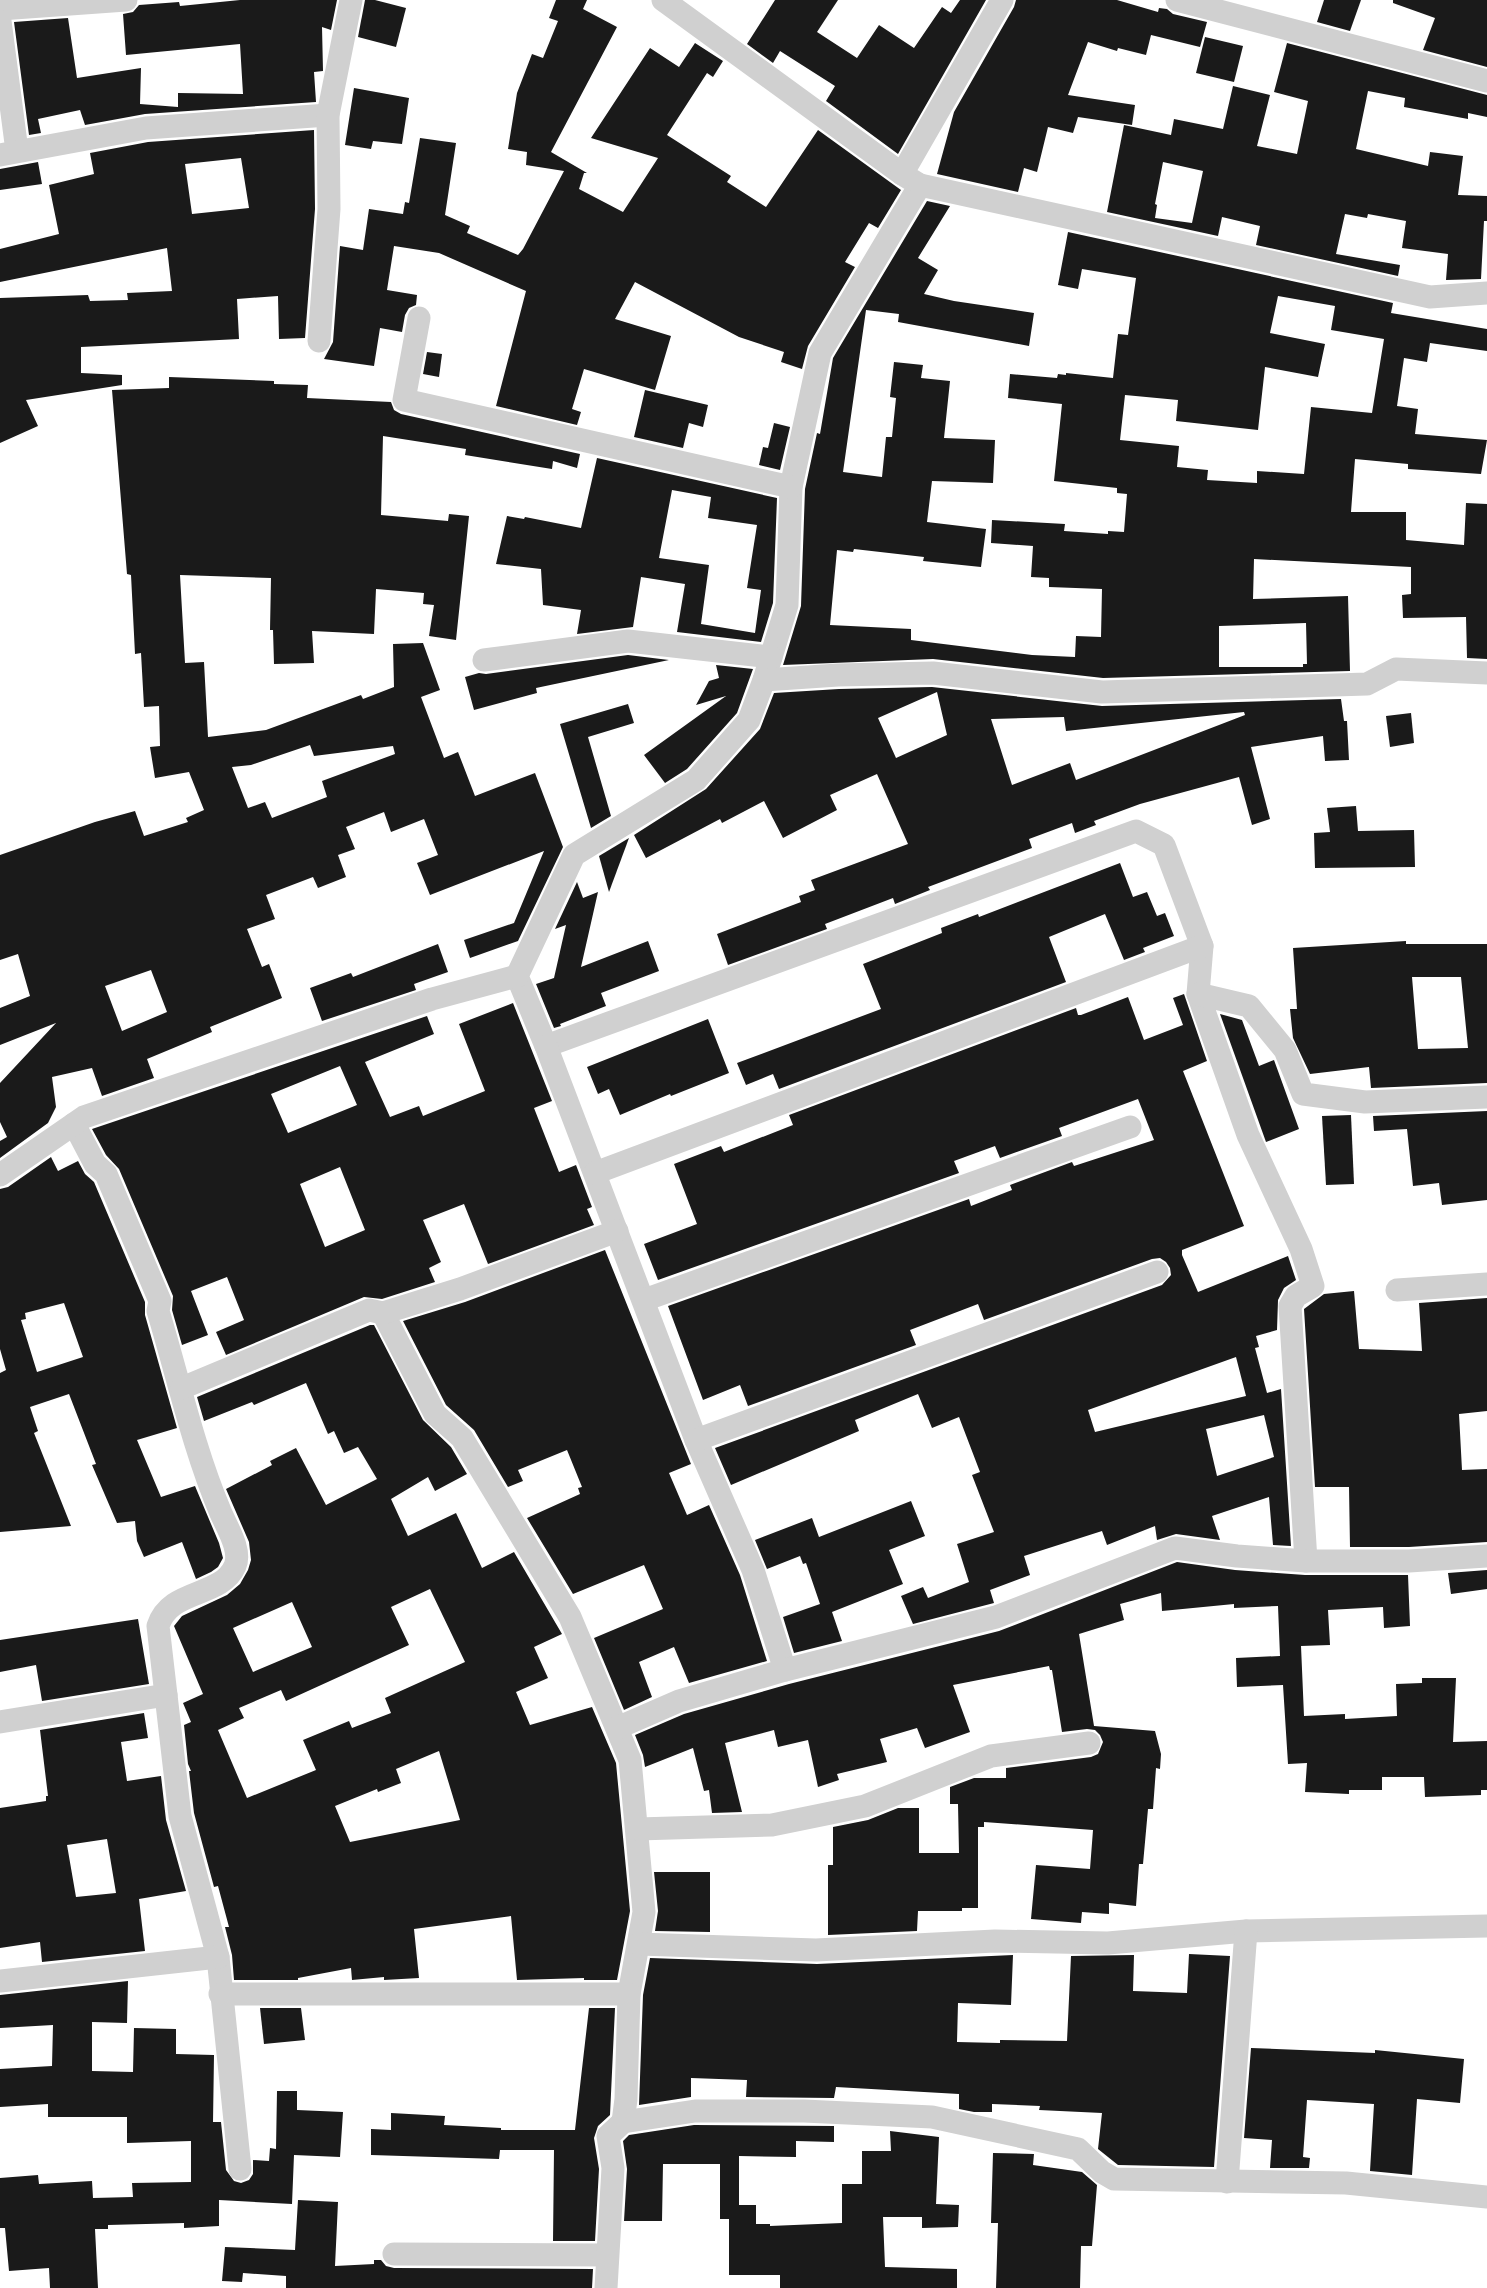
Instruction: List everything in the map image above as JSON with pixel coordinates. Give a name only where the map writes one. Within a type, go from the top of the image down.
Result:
[{"type":"street","points":[[0,9],[126,0]]},
{"type":"street","points":[[318,341],[328,209],[328,115],[351,0]]},
{"type":"street","points":[[663,0],[911,179],[1430,297],[1487,293]]},
{"type":"street","points":[[785,1670],[753,1570],[696,1440],[546,1045],[517,976],[575,856],[696,780],[749,720],[787,605],[791,487],[820,353],[1002,0]]},
{"type":"street","points":[[1177,0],[1487,81]]},
{"type":"street","points":[[0,21],[9,153],[146,128],[328,115]]},
{"type":"street","points":[[419,318],[404,400],[791,487]]},
{"type":"street","points":[[484,660],[628,641],[771,657]]},
{"type":"street","points":[[764,680],[933,673],[1102,692],[1367,684],[1396,669],[1487,673]]},
{"type":"street","points":[[546,1045],[1136,831],[1164,845],[1202,946],[1198,994],[1248,1135],[1301,1249],[1313,1286],[1296,1296],[1290,1306],[1306,1560]]},
{"type":"street","points":[[595,1173],[1202,946]]},
{"type":"street","points":[[0,1175],[83,1117],[432,999],[517,976]]},
{"type":"street","points":[[1198,994],[1249,1006],[1285,1050],[1303,1094],[1365,1102],[1487,1097]]},
{"type":"street","points":[[74,1124],[95,1164],[106,1174],[160,1301],[159,1311],[205,1476],[235,1547],[236,1564],[226,1580],[177,1602],[162,1613],[158,1626],[180,1816],[218,1956],[240,2169]]},
{"type":"street","points":[[643,1300],[1130,1127]]},
{"type":"street","points":[[182,1388],[369,1310],[383,1313],[460,1289],[617,1231]]},
{"type":"street","points":[[696,1440],[1157,1272]]},
{"type":"street","points":[[1397,1290],[1487,1284]]},
{"type":"street","points":[[383,1313],[435,1414],[462,1438],[570,1617],[630,1760],[644,1912],[629,1994],[623,2122]]},
{"type":"street","points":[[617,1728],[679,1701],[785,1670],[996,1618],[1175,1548],[1237,1556],[1306,1560],[1409,1561],[1487,1556]]},
{"type":"street","points":[[0,1722],[166,1695]]},
{"type":"street","points":[[638,1829],[772,1825],[865,1806],[991,1756],[1089,1742]]},
{"type":"street","points":[[639,1944],[816,1950],[995,1941],[1108,1943],[1246,1931],[1487,1926]]},
{"type":"street","points":[[1227,2182],[1246,1931]]},
{"type":"street","points":[[0,1981],[218,1956]]},
{"type":"street","points":[[220,1994],[629,1994]]},
{"type":"street","points":[[606,2288],[613,2168],[608,2136],[623,2122],[695,2110],[804,2111],[932,2117],[1078,2149],[1102,2172],[1114,2179],[1346,2183],[1487,2197]]},
{"type":"street","points":[[394,2254],[607,2255]]},
{"type":"building","points":[[240,0],[337,0],[331,30],[322,27],[323,71],[314,72],[316,102],[145,114],[85,125],[80,110],[38,119],[41,133],[29,135],[14,22],[68,18],[77,78],[141,68],[140,104],[178,107],[178,93],[243,94],[240,44],[126,55],[123,14],[133,12],[139,5],[179,2],[180,6]]},
{"type":"building","points":[[365,0],[406,8],[396,47],[358,37]]},
{"type":"building","points":[[556,0],[587,0],[583,9],[617,27],[551,152],[587,173],[584,173],[579,189],[623,212],[658,158],[591,138],[650,48],[679,67],[695,43],[723,61],[713,77],[707,73],[667,135],[731,176],[727,182],[766,207],[818,130],[901,190],[878,228],[869,223],[845,262],[855,267],[808,346],[802,369],[781,362],[784,352],[739,337],[635,282],[615,319],[671,336],[655,390],[584,369],[572,409],[581,412],[577,425],[496,406],[526,291],[439,253],[394,246],[387,290],[417,295],[416,305],[409,308],[405,315],[402,332],[380,328],[374,366],[324,359],[333,342],[340,246],[363,250],[369,209],[403,214],[405,202],[409,203],[420,138],[456,143],[445,215],[470,226],[467,233],[518,255],[523,249],[564,171],[526,165],[527,152],[508,149],[517,93],[532,54],[543,58],[558,21],[549,18]]},
{"type":"building","points":[[775,0],[838,0],[817,32],[857,58],[879,25],[914,48],[942,7],[951,13],[960,0],[986,0],[898,154],[826,101],[835,86],[780,51],[773,63],[747,44]]},
{"type":"building","points":[[1016,0],[1117,0],[1158,12],[1159,8],[1167,9],[1173,14],[1207,22],[1200,47],[1151,35],[1146,55],[1118,48],[1117,51],[1088,42],[1068,95],[1135,105],[1132,125],[1078,117],[1073,133],[1048,127],[1037,172],[1024,168],[1018,192],[937,174],[954,112]]},
{"type":"building","points":[[1324,0],[1361,0],[1350,31],[1317,22]]},
{"type":"building","points":[[1393,0],[1487,0],[1487,67],[1423,50],[1435,18],[1393,3]]},
{"type":"building","points":[[1205,37],[1243,46],[1234,82],[1196,73]]},
{"type":"building","points":[[1287,43],[1487,95],[1487,117],[1468,113],[1468,119],[1404,107],[1405,98],[1368,91],[1356,149],[1428,166],[1430,152],[1463,156],[1458,195],[1487,196],[1481,279],[1446,280],[1448,254],[1402,248],[1406,221],[1368,214],[1367,218],[1345,214],[1336,254],[1400,265],[1398,276],[1256,245],[1260,226],[1222,217],[1218,236],[1107,212],[1124,125],[1171,135],[1174,119],[1223,129],[1233,86],[1270,95],[1257,146],[1297,154],[1308,101],[1274,92]],"holes":[[[1163,162],[1203,171],[1192,223],[1155,218]]]},
{"type":"building","points":[[354,88],[409,98],[402,144],[373,141],[371,149],[345,145]]},
{"type":"building","points":[[314,130],[315,209],[305,338],[279,339],[278,296],[237,299],[239,339],[81,347],[81,373],[122,375],[122,385],[26,400],[38,426],[0,443],[0,298],[88,295],[90,301],[128,300],[127,293],[172,291],[167,248],[0,282],[0,249],[59,234],[49,185],[94,174],[90,153],[148,142]],"holes":[[[241,158],[249,208],[192,214],[185,164]]]},
{"type":"building","points":[[38,162],[42,184],[0,190],[0,169]]},
{"type":"building","points":[[927,201],[950,206],[918,258],[938,270],[924,294],[1034,313],[1029,346],[898,322],[899,314],[866,310],[843,472],[882,477],[886,437],[892,437],[896,398],[890,397],[894,362],[923,365],[921,378],[950,381],[944,438],[995,440],[993,483],[932,481],[927,522],[986,529],[981,567],[923,561],[924,557],[854,549],[853,552],[837,550],[830,625],[911,629],[911,640],[1032,655],[1075,657],[1076,636],[1101,637],[1102,589],[1049,587],[1049,578],[1031,577],[1033,546],[991,543],[992,520],[1065,524],[1064,531],[1108,534],[1108,531],[1124,532],[1127,494],[1117,493],[1117,488],[1054,481],[1062,404],[1008,398],[1010,374],[1057,378],[1058,374],[1066,373],[1113,378],[1118,334],[1128,335],[1136,278],[1082,269],[1078,289],[1058,285],[1068,232],[1393,303],[1391,313],[1487,329],[1487,351],[1430,343],[1427,362],[1404,358],[1397,406],[1418,409],[1415,434],[1487,440],[1481,474],[1408,469],[1408,464],[1355,459],[1351,512],[1406,512],[1406,540],[1464,545],[1466,503],[1487,504],[1487,659],[1467,658],[1466,617],[1403,618],[1402,595],[1411,594],[1411,567],[1254,559],[1253,599],[1348,596],[1350,671],[1103,678],[933,659],[783,665],[801,606],[805,489],[817,433],[820,434],[833,358]],"holes":[[[1278,296],[1335,306],[1331,330],[1384,339],[1372,413],[1311,407],[1304,474],[1257,471],[1257,483],[1207,480],[1208,470],[1177,467],[1179,446],[1120,440],[1125,395],[1178,400],[1176,421],[1258,430],[1265,367],[1318,377],[1325,344],[1270,333]],[[1306,623],[1307,664],[1303,664],[1303,667],[1219,667],[1219,626]]]},
{"type":"building","points":[[427,352],[442,354],[439,377],[423,374]]},
{"type":"building","points":[[169,377],[308,385],[307,398],[391,402],[394,410],[401,414],[580,454],[577,468],[553,461],[552,469],[465,455],[466,449],[383,436],[381,515],[448,521],[449,514],[469,516],[456,640],[429,636],[434,605],[423,604],[424,593],[376,589],[374,634],[312,631],[314,663],[274,664],[273,630],[270,630],[271,578],[180,575],[185,663],[204,662],[208,737],[266,730],[361,695],[363,699],[394,687],[393,644],[423,643],[440,690],[421,697],[444,758],[458,752],[475,796],[535,773],[563,847],[518,941],[470,958],[464,940],[514,923],[544,851],[430,895],[417,863],[438,855],[424,819],[391,832],[384,812],[346,827],[355,849],[338,855],[346,877],[318,888],[313,877],[266,895],[275,919],[247,929],[262,967],[269,964],[282,998],[210,1027],[212,1032],[147,1059],[154,1078],[102,1096],[92,1068],[52,1077],[56,1107],[48,1123],[0,1158],[0,1141],[7,1137],[0,1122],[0,1083],[56,1023],[0,1045],[0,1008],[30,996],[18,954],[0,960],[0,855],[135,811],[144,836],[188,822],[186,818],[204,810],[189,772],[155,778],[150,747],[160,746],[159,706],[144,707],[141,653],[135,654],[131,575],[127,574],[112,390],[169,388]],"holes":[[[310,745],[314,756],[393,746],[395,754],[322,781],[327,797],[272,818],[265,802],[248,808],[232,767],[251,765]],[[151,970],[167,1012],[122,1031],[105,986]]]},
{"type":"building","points":[[645,390],[708,405],[703,427],[689,423],[683,448],[634,437]]},
{"type":"building","points":[[774,423],[790,427],[780,470],[759,465],[763,447],[768,448]]},
{"type":"building","points":[[597,458],[777,498],[773,603],[761,642],[677,632],[685,584],[641,577],[633,627],[577,634],[581,610],[543,605],[541,569],[496,564],[507,516],[581,528]],"holes":[[[672,490],[711,497],[708,518],[757,525],[747,588],[761,590],[755,633],[701,624],[709,565],[659,558]]]},
{"type":"building","points":[[628,655],[669,660],[536,688],[537,693],[474,710],[465,677],[479,673]]},
{"type":"building","points":[[716,665],[753,669],[737,713],[687,769],[665,783],[644,755],[726,696],[696,705],[709,681],[719,678]]},
{"type":"building","points":[[932,687],[1102,706],[1341,699],[1344,721],[1347,721],[1349,760],[1325,761],[1323,736],[1251,747],[1270,819],[1252,825],[1239,777],[1140,804],[1094,821],[1096,825],[1075,833],[1072,823],[1029,839],[1032,848],[928,887],[930,890],[895,904],[893,898],[825,924],[827,929],[728,965],[717,934],[801,902],[799,896],[815,890],[811,880],[908,844],[877,774],[830,795],[837,810],[783,838],[764,801],[722,823],[720,819],[646,858],[634,835],[706,789],[760,729],[774,693]],"holes":[[[937,692],[947,735],[896,758],[878,718]],[[1244,712],[1245,715],[1076,780],[1070,763],[1012,785],[991,719],[1064,717],[1066,731]]]},
{"type":"building","points":[[628,704],[634,723],[588,737],[611,816],[591,828],[560,724]]},
{"type":"building","points":[[1411,713],[1414,743],[1390,747],[1386,716]]},
{"type":"building","points":[[1356,806],[1358,831],[1414,830],[1415,867],[1315,868],[1314,833],[1330,832],[1327,808]]},
{"type":"building","points":[[629,838],[609,892],[599,856]]},
{"type":"building","points":[[1120,863],[1133,897],[1147,892],[1157,916],[1165,913],[1174,936],[1143,948],[1145,952],[1124,960],[1105,914],[1049,937],[1066,982],[779,1089],[773,1074],[746,1085],[737,1063],[881,1009],[863,964],[942,933],[941,928],[978,914],[979,917]]},
{"type":"building","points":[[577,882],[583,898],[598,892],[581,967],[648,941],[659,971],[601,993],[606,1006],[554,1028],[536,984],[554,978],[566,925],[555,929]]},
{"type":"building","points":[[1406,941],[1406,944],[1487,944],[1487,1083],[1371,1088],[1369,1067],[1310,1074],[1293,1038],[1290,1009],[1297,1009],[1293,948]],"holes":[[[1412,977],[1461,977],[1468,1048],[1418,1049]]]},
{"type":"building","points":[[438,944],[448,972],[414,984],[416,990],[322,1021],[310,988],[351,973],[353,977]]},
{"type":"building","points":[[1184,994],[1207,1061],[1183,1071],[1244,1226],[1182,1250],[1198,1292],[1288,1256],[1296,1280],[1284,1288],[1278,1300],[1277,1330],[1256,1336],[1259,1347],[1255,1348],[1267,1393],[1281,1389],[1291,1546],[1273,1545],[1269,1497],[1212,1516],[1220,1540],[1176,1534],[1157,1540],[1155,1526],[1107,1545],[1102,1531],[1024,1556],[1030,1575],[990,1590],[994,1603],[913,1624],[901,1596],[923,1587],[928,1598],[969,1582],[957,1544],[994,1532],[972,1475],[980,1472],[959,1417],[932,1428],[918,1394],[855,1420],[859,1431],[731,1485],[715,1448],[1162,1285],[1171,1275],[1166,1262],[1160,1258],[1152,1259],[984,1320],[978,1304],[910,1330],[916,1345],[748,1406],[740,1385],[703,1400],[668,1306],[969,1199],[971,1206],[1012,1190],[1010,1185],[1072,1162],[1074,1166],[1154,1140],[1138,1099],[1059,1128],[1062,1136],[1000,1158],[995,1146],[954,1161],[959,1173],[658,1280],[644,1244],[697,1224],[674,1164],[721,1146],[724,1152],[793,1125],[789,1115],[1076,1008],[1078,1015],[1081,1015],[1128,997],[1144,1040],[1183,1025],[1173,998]],"holes":[[[1236,1357],[1246,1396],[1095,1432],[1088,1410]],[[1264,1415],[1274,1457],[1217,1476],[1206,1429]]]},
{"type":"building","points":[[513,1003],[552,1101],[534,1108],[559,1172],[576,1165],[592,1207],[587,1209],[594,1225],[488,1264],[464,1204],[423,1220],[441,1262],[429,1268],[435,1282],[382,1299],[364,1297],[226,1355],[216,1332],[244,1320],[227,1277],[191,1291],[208,1335],[182,1345],[172,1310],[173,1296],[119,1169],[106,1155],[92,1129],[427,1016],[434,1034],[365,1062],[390,1117],[419,1106],[423,1116],[485,1091],[459,1024]],"holes":[[[340,1066],[357,1105],[288,1133],[271,1094]],[[340,1167],[365,1230],[325,1247],[300,1184]]]},
{"type":"building","points":[[1220,1014],[1242,1020],[1259,1066],[1274,1060],[1299,1129],[1266,1142]]},
{"type":"building","points":[[708,1019],[729,1073],[620,1115],[609,1089],[598,1094],[587,1067]]},
{"type":"building","points":[[1487,1111],[1487,1200],[1442,1205],[1439,1183],[1413,1186],[1407,1129],[1374,1131],[1373,1116]]},
{"type":"building","points":[[1351,1115],[1354,1184],[1326,1185],[1322,1116]]},
{"type":"building","points":[[51,1157],[58,1171],[78,1161],[85,1174],[94,1182],[145,1302],[145,1315],[177,1428],[137,1440],[161,1497],[195,1486],[223,1558],[211,1572],[196,1579],[182,1542],[144,1557],[137,1541],[135,1521],[117,1523],[92,1465],[96,1464],[69,1394],[30,1407],[38,1431],[34,1433],[71,1526],[0,1532],[0,1373],[6,1370],[0,1349],[0,1189],[8,1187]],"holes":[[[64,1303],[83,1357],[37,1372],[21,1320],[26,1319],[25,1313]]]},
{"type":"building","points":[[605,1250],[691,1464],[669,1473],[687,1515],[709,1505],[740,1575],[767,1661],[689,1683],[674,1647],[639,1662],[652,1697],[624,1710],[594,1638],[663,1609],[644,1565],[573,1594],[527,1518],[580,1494],[578,1488],[582,1487],[567,1450],[518,1470],[523,1481],[508,1487],[474,1430],[446,1405],[403,1321],[465,1302]]},
{"type":"building","points":[[1354,1291],[1359,1349],[1422,1351],[1419,1303],[1487,1298],[1487,1411],[1459,1414],[1462,1470],[1487,1469],[1487,1542],[1409,1547],[1350,1547],[1349,1487],[1315,1487],[1304,1309],[1324,1294]]},
{"type":"building","points":[[374,1325],[423,1420],[451,1447],[467,1474],[435,1491],[428,1477],[391,1499],[408,1536],[456,1513],[482,1568],[514,1552],[562,1634],[534,1647],[548,1678],[516,1692],[530,1725],[592,1707],[616,1763],[630,1911],[617,1980],[517,1980],[511,1916],[414,1929],[419,1978],[352,1980],[351,1968],[298,1980],[234,1980],[232,1955],[225,1927],[229,1927],[218,1886],[214,1887],[194,1813],[191,1771],[188,1764],[184,1725],[191,1722],[183,1703],[203,1694],[174,1626],[182,1616],[227,1595],[240,1584],[248,1570],[251,1560],[249,1542],[226,1489],[272,1465],[270,1461],[296,1448],[326,1505],[377,1479],[358,1447],[344,1453],[334,1431],[328,1434],[306,1383],[254,1405],[252,1402],[204,1421],[197,1397]],"holes":[[[430,1589],[465,1662],[385,1698],[391,1713],[352,1728],[349,1721],[303,1740],[316,1770],[247,1798],[218,1730],[244,1718],[239,1708],[281,1690],[286,1701],[409,1645],[391,1607]],[[292,1602],[312,1647],[253,1672],[233,1628]],[[439,1751],[460,1820],[350,1842],[335,1806],[377,1789],[378,1792],[401,1783],[396,1769]]]},
{"type":"building","points":[[911,1501],[925,1536],[889,1550],[903,1584],[832,1612],[842,1641],[794,1653],[783,1617],[820,1604],[806,1563],[803,1564],[800,1556],[767,1569],[755,1540],[812,1518],[819,1537]]},
{"type":"building","points":[[1177,1562],[1305,1575],[1408,1575],[1410,1626],[1384,1628],[1383,1607],[1328,1610],[1330,1645],[1301,1646],[1304,1716],[1345,1714],[1345,1719],[1397,1716],[1396,1684],[1422,1683],[1422,1678],[1456,1678],[1453,1742],[1487,1741],[1487,1790],[1481,1790],[1481,1795],[1425,1797],[1424,1777],[1382,1777],[1382,1790],[1349,1790],[1349,1794],[1305,1792],[1307,1763],[1288,1764],[1283,1685],[1237,1687],[1236,1658],[1280,1656],[1278,1606],[1234,1608],[1234,1604],[1162,1611],[1161,1593],[1120,1604],[1124,1620],[1079,1634],[1094,1726],[1155,1731],[1161,1754],[1160,1769],[1156,1768],[1153,1809],[1148,1809],[1143,1864],[1139,1864],[1136,1906],[1109,1903],[1109,1914],[1082,1912],[1081,1923],[1031,1919],[1036,1865],[1090,1869],[1093,1830],[984,1822],[984,1827],[978,1827],[978,1908],[962,1908],[962,1911],[918,1911],[917,1931],[828,1935],[828,1865],[833,1865],[833,1827],[868,1820],[898,1808],[919,1808],[919,1853],[959,1853],[958,1804],[950,1804],[950,1787],[974,1778],[1006,1778],[1006,1768],[1098,1754],[1103,1742],[1095,1730],[1062,1732],[1052,1670],[1049,1666],[953,1685],[970,1732],[925,1748],[917,1728],[880,1739],[887,1762],[837,1774],[839,1780],[818,1787],[808,1740],[778,1747],[774,1730],[725,1743],[742,1812],[712,1813],[709,1790],[704,1791],[693,1748],[645,1767],[635,1735],[684,1714],[789,1684],[999,1631]]},
{"type":"building","points":[[1487,1570],[1487,1589],[1451,1594],[1448,1573]]},
{"type":"building","points":[[138,1619],[149,1684],[42,1701],[36,1665],[0,1672],[0,1640]]},
{"type":"building","points":[[144,1713],[148,1738],[121,1742],[127,1781],[161,1776],[166,1820],[186,1891],[139,1899],[145,1951],[42,1962],[40,1942],[0,1948],[0,1808],[46,1801],[48,1796],[40,1730]],"holes":[[[107,1839],[116,1893],[76,1897],[67,1845]]]},
{"type":"building","points":[[654,1872],[710,1872],[710,1932],[655,1931],[658,1911]]},
{"type":"building","points":[[1189,1954],[1230,1956],[1214,2167],[1118,2165],[1098,2149],[1102,2113],[1039,2110],[1040,2106],[992,2104],[992,2112],[974,2112],[959,2109],[959,2094],[836,2087],[834,2098],[746,2097],[747,2080],[691,2078],[691,2097],[639,2105],[643,1995],[650,1958],[817,1964],[1013,1955],[1011,2005],[958,2003],[957,2042],[1000,2043],[1000,2040],[1067,2041],[1071,1956],[1134,1955],[1133,1991],[1187,1993]]},
{"type":"building","points":[[128,1981],[127,2023],[92,2022],[92,2071],[133,2072],[134,2028],[176,2029],[176,2054],[214,2055],[213,2122],[221,2122],[226,2170],[234,2181],[241,2183],[249,2180],[253,2174],[253,2160],[269,2161],[270,2148],[276,2149],[277,2091],[297,2091],[297,2110],[343,2112],[340,2157],[294,2155],[292,2204],[219,2200],[219,2226],[184,2228],[184,2223],[108,2225],[108,2229],[95,2229],[98,2288],[50,2288],[49,2268],[9,2271],[5,2228],[0,2228],[0,2178],[38,2175],[39,2184],[92,2181],[93,2198],[133,2197],[132,2183],[191,2182],[191,2141],[127,2143],[127,2117],[48,2117],[48,2104],[0,2107],[0,2069],[52,2066],[53,2025],[0,2028],[0,1995]]},
{"type":"building","points":[[260,2008],[301,2008],[305,2040],[264,2044]]},
{"type":"building","points":[[589,2008],[615,2008],[610,2115],[598,2126],[594,2138],[599,2169],[595,2241],[553,2241],[554,2150],[500,2150],[499,2159],[371,2155],[371,2129],[391,2130],[391,2113],[445,2116],[444,2125],[501,2130],[575,2130]]},
{"type":"building","points":[[1251,2048],[1375,2053],[1375,2050],[1464,2059],[1460,2103],[1417,2099],[1412,2175],[1370,2171],[1374,2104],[1307,2100],[1303,2157],[1310,2158],[1309,2168],[1270,2168],[1272,2140],[1244,2138]]},
{"type":"building","points":[[694,2125],[834,2126],[834,2142],[796,2141],[796,2157],[739,2156],[739,2205],[756,2205],[756,2224],[770,2226],[842,2223],[842,2184],[862,2184],[862,2151],[891,2151],[890,2131],[939,2137],[936,2204],[959,2205],[958,2227],[922,2228],[922,2217],[883,2217],[885,2267],[957,2269],[957,2288],[780,2288],[780,2275],[729,2275],[729,2219],[720,2219],[720,2164],[663,2164],[662,2221],[624,2221],[627,2169],[623,2141],[629,2135]]},
{"type":"building","points":[[993,2153],[1034,2154],[1033,2165],[1082,2172],[1097,2185],[1092,2246],[1081,2246],[1080,2288],[996,2288],[998,2223],[991,2223]]},
{"type":"building","points":[[298,2200],[338,2202],[335,2266],[374,2264],[374,2260],[381,2260],[386,2266],[394,2268],[593,2269],[592,2288],[286,2288],[286,2276],[243,2273],[242,2282],[222,2281],[225,2247],[295,2250]]}]
